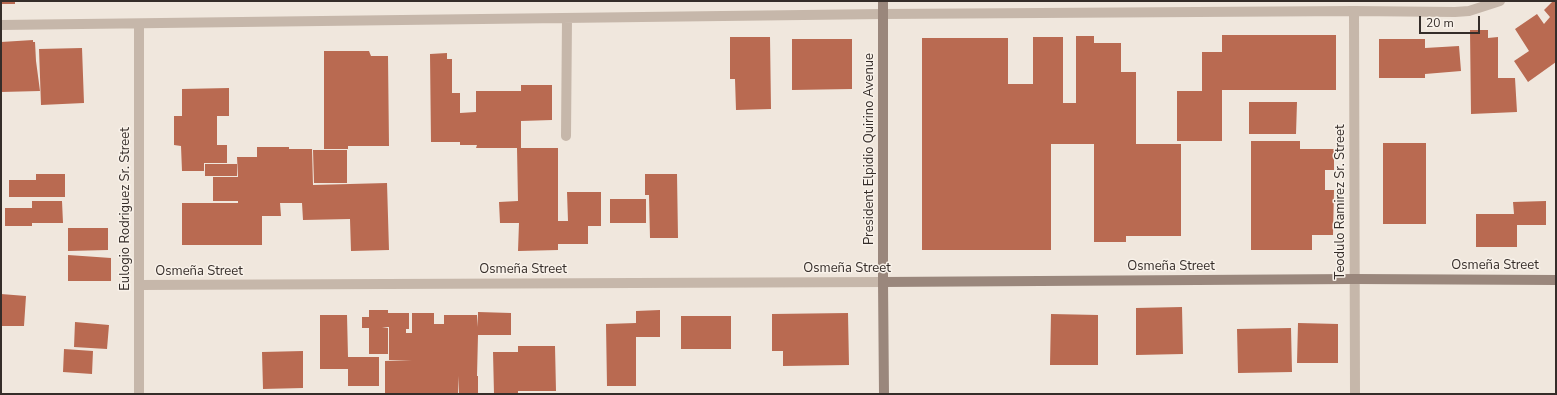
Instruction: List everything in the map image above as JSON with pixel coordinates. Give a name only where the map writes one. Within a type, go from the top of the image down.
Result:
[{"type":"street","name":"President Elpidio Quirino Avenue","points":[[883,1],[884,394]]},
{"type":"street","points":[[1,25],[883,14],[1469,11],[1500,1]]},
{"type":"street","name":"Teodulo Ramirez Sr. Street","points":[[1354,11],[1355,394]]},
{"type":"street","points":[[566,136],[567,18]]},
{"type":"street","name":"Eulogio Rodriguez Sr. Street","points":[[138,24],[139,394]]},
{"type":"street","name":"Osmeña Street","points":[[139,285],[1354,279],[1556,280]]},
{"type":"building","points":[[1,1],[15,1],[15,4],[1,4]]},
{"type":"building","points":[[1553,1],[1556,1],[1556,62],[1528,82],[1514,61],[1529,51],[1515,29],[1537,14],[1544,24],[1550,17],[1544,10]]},
{"type":"building","points":[[1470,30],[1488,30],[1488,38],[1498,37],[1498,78],[1515,78],[1517,112],[1471,114]]},
{"type":"building","points":[[1222,35],[1336,35],[1336,90],[1222,90],[1222,141],[1177,141],[1177,91],[1202,91],[1202,52],[1222,52]]},
{"type":"building","points":[[1076,36],[1094,36],[1094,43],[1121,43],[1121,72],[1136,72],[1136,144],[1181,144],[1181,236],[1126,236],[1126,242],[1094,242],[1094,144],[1051,144],[1051,250],[922,250],[922,38],[1008,38],[1008,84],[1033,84],[1033,37],[1063,37],[1063,103],[1076,103]]},
{"type":"building","points":[[730,37],[770,37],[771,109],[736,110],[735,79],[730,79]]},
{"type":"building","points":[[792,39],[852,39],[852,89],[792,90]]},
{"type":"building","points":[[1379,39],[1425,39],[1425,48],[1459,46],[1461,71],[1425,74],[1425,78],[1379,78]]},
{"type":"building","points":[[33,40],[33,42],[35,42],[40,91],[1,92],[1,42]]},
{"type":"building","points":[[82,48],[84,103],[41,105],[39,49]]},
{"type":"building","points":[[324,51],[369,51],[371,56],[388,56],[389,146],[348,146],[348,149],[324,149]]},
{"type":"building","points":[[447,53],[447,59],[452,59],[452,93],[460,93],[460,113],[476,112],[476,91],[521,91],[521,85],[552,85],[552,120],[521,121],[521,148],[558,148],[558,221],[568,221],[567,192],[601,192],[601,226],[588,226],[588,244],[558,244],[558,250],[518,251],[519,223],[500,223],[499,202],[518,201],[517,148],[476,148],[477,145],[460,145],[460,142],[431,142],[430,54]]},
{"type":"building","points":[[229,88],[229,116],[217,116],[217,145],[227,145],[227,163],[204,163],[204,171],[182,171],[181,146],[174,145],[174,116],[182,116],[182,89]]},
{"type":"building","points":[[1249,102],[1297,102],[1296,134],[1249,134]]},
{"type":"building","points":[[1251,141],[1300,141],[1300,149],[1334,149],[1334,170],[1325,170],[1325,190],[1334,190],[1333,235],[1312,235],[1312,250],[1251,250]]},
{"type":"building","points":[[1383,143],[1426,143],[1426,224],[1383,224]]},
{"type":"building","points":[[257,147],[312,149],[313,185],[387,183],[389,250],[351,251],[350,219],[303,220],[302,203],[280,203],[281,216],[262,216],[262,245],[182,245],[182,203],[238,203],[238,201],[213,201],[213,177],[238,177],[237,157],[257,157]]},
{"type":"building","points":[[313,150],[347,150],[347,183],[314,183]]},
{"type":"building","points":[[205,164],[237,164],[237,176],[205,176]]},
{"type":"building","points":[[36,174],[65,174],[65,197],[9,197],[9,180],[36,180]]},
{"type":"building","points":[[645,174],[677,174],[678,238],[650,238],[649,195],[645,195]]},
{"type":"building","points":[[610,199],[646,199],[646,223],[610,223]]},
{"type":"building","points":[[32,201],[62,201],[63,223],[32,223],[32,226],[5,226],[5,208],[32,208]]},
{"type":"building","points":[[1546,201],[1546,225],[1517,225],[1517,247],[1476,247],[1476,214],[1514,214],[1513,202]]},
{"type":"building","points":[[68,228],[108,228],[108,250],[68,251]]},
{"type":"building","points":[[68,255],[111,258],[111,281],[68,281]]},
{"type":"building","points":[[1,294],[26,296],[24,326],[1,326]]},
{"type":"building","points":[[1182,307],[1183,354],[1136,355],[1136,308]]},
{"type":"building","points":[[369,310],[388,310],[388,313],[409,313],[409,329],[406,329],[406,333],[412,333],[412,313],[434,313],[434,324],[444,324],[444,315],[477,315],[478,327],[478,312],[511,313],[511,335],[478,335],[478,394],[459,394],[459,376],[458,394],[385,394],[385,361],[412,360],[389,360],[389,327],[382,327],[388,328],[388,354],[369,354],[369,328],[362,328],[362,317],[369,317]]},
{"type":"building","points":[[660,310],[660,337],[636,337],[636,386],[607,386],[606,324],[636,323],[636,311]]},
{"type":"building","points":[[848,313],[849,365],[783,366],[783,351],[772,351],[772,314]]},
{"type":"building","points":[[1051,314],[1098,315],[1098,365],[1050,365]]},
{"type":"building","points":[[320,315],[347,315],[348,357],[379,357],[379,386],[348,386],[348,369],[320,369]]},
{"type":"building","points":[[681,316],[731,316],[731,349],[681,349]]},
{"type":"building","points":[[75,322],[109,325],[107,349],[74,347]]},
{"type":"building","points":[[1298,323],[1338,324],[1338,363],[1297,363]]},
{"type":"building","points":[[1291,328],[1292,372],[1238,373],[1237,329]]},
{"type":"building","points":[[518,346],[555,346],[556,391],[518,391],[518,394],[494,394],[493,352],[518,352]]},
{"type":"building","points":[[64,349],[93,351],[92,374],[63,372]]},
{"type":"building","points":[[303,351],[303,388],[263,389],[262,352]]}]
